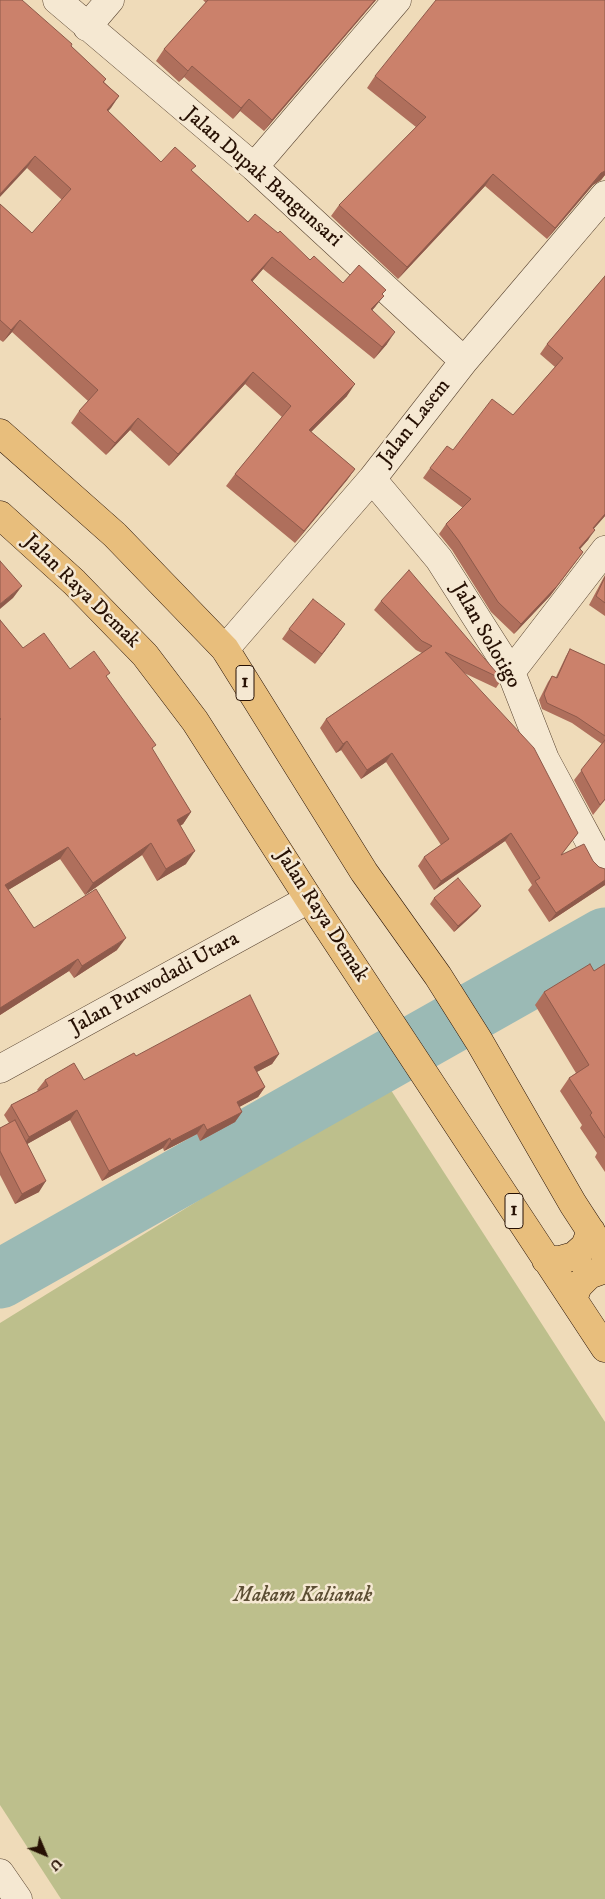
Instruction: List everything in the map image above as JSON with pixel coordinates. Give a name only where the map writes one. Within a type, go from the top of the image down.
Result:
[{"type":"highway","name":"1","points":[[0,433],[115,535],[225,649],[364,872],[438,976],[479,1040],[573,1204],[598,1242]]},
{"type":"highway","name":"Jalan Raya Demak","points":[[0,515],[74,582],[145,655],[195,721],[309,899],[605,1348]]},
{"type":"highway","points":[[546,1260],[560,1260],[574,1256],[585,1246],[598,1242]]},
{"type":"highway","points":[[573,1299],[578,1286],[589,1275],[605,1270]]},
{"type":"street","name":"Jalan Dupak Bangunsari","points":[[57,0],[254,168],[464,361]]},
{"type":"street","points":[[87,27],[110,0]]},
{"type":"street","points":[[254,168],[397,0]]},
{"type":"street","name":"Jalan Lasem","points":[[225,649],[372,479],[464,361],[605,195]]},
{"type":"street","name":"Jalan Solotigo","points":[[372,479],[439,559],[511,672],[545,759],[601,863]]},
{"type":"street","points":[[511,672],[605,550]]},
{"type":"street","name":"Jalan Purwodadi Utara","points":[[0,1069],[309,899]]},
{"type":"street","points":[[0,1873],[18,1899]]},
{"type":"green space","name":"Makam Kalianak","points":[[387,1084],[605,1422],[605,1899],[61,1899],[0,1805],[0,1323]]},
{"type":"building","points":[[0,0],[22,0],[72,44],[71,46],[106,79],[103,82],[119,96],[107,110],[161,162],[175,147],[196,166],[191,170],[248,222],[255,214],[278,233],[280,231],[310,260],[314,256],[343,283],[359,265],[386,290],[382,294],[384,296],[371,309],[395,332],[382,347],[272,257],[251,280],[355,384],[309,430],[355,469],[304,531],[235,474],[291,406],[253,372],[178,454],[138,418],[115,443],[79,411],[98,390],[20,320],[11,330],[0,320],[0,204],[32,233],[71,189],[35,156],[0,194]]},
{"type":"building","points":[[208,0],[375,0],[272,120],[249,99],[241,108],[192,66],[188,71],[164,49]]},
{"type":"building","points":[[436,0],[605,0],[605,171],[601,173],[555,228],[493,174],[407,267],[339,205],[426,117],[375,76]]},
{"type":"building","points":[[605,276],[605,514],[593,528],[595,530],[579,548],[583,552],[557,586],[521,624],[498,602],[446,524],[471,499],[430,468],[447,446],[453,450],[492,399],[513,415],[563,358],[547,344]]},
{"type":"building","points":[[0,561],[22,586],[0,604]]},
{"type":"building","points":[[409,570],[502,679],[445,652],[534,748],[578,833],[561,855],[584,844],[593,861],[599,867],[605,869],[605,880],[556,913],[535,881],[540,878],[511,833],[441,881],[424,857],[449,839],[392,753],[367,770],[347,741],[343,744],[326,719],[432,646],[422,641],[381,601]]},
{"type":"building","points":[[605,577],[605,603],[596,596]]},
{"type":"building","points":[[313,599],[345,624],[322,654],[289,629]]},
{"type":"building","points":[[0,620],[23,648],[44,633],[70,669],[94,651],[110,673],[106,676],[156,745],[152,748],[191,812],[177,820],[195,851],[166,869],[151,843],[93,883],[68,847],[5,885],[34,928],[96,889],[126,938],[82,966],[78,959],[0,1008],[1,719]]},
{"type":"building","points":[[570,649],[605,665],[605,736],[577,717],[547,703],[544,694],[552,676],[557,678]]},
{"type":"building","points":[[605,740],[605,799],[600,805],[581,770]]},
{"type":"building","points":[[458,878],[481,906],[458,926],[434,898]]},
{"type":"building","points":[[590,964],[594,971],[605,964],[605,1138],[590,1115],[592,1113],[569,1078],[589,1065],[544,992]]},
{"type":"building","points":[[250,995],[279,1054],[254,1067],[265,1087],[237,1102],[242,1112],[207,1130],[204,1124],[171,1141],[170,1138],[109,1171],[77,1110],[29,1137],[11,1105],[48,1086],[45,1080],[74,1063],[84,1080],[134,1053],[136,1056]]},
{"type":"building","points":[[15,1120],[46,1181],[22,1194],[0,1151],[0,1128]]},
{"type":"waterway","points":[[0,1279],[605,937]]}]
